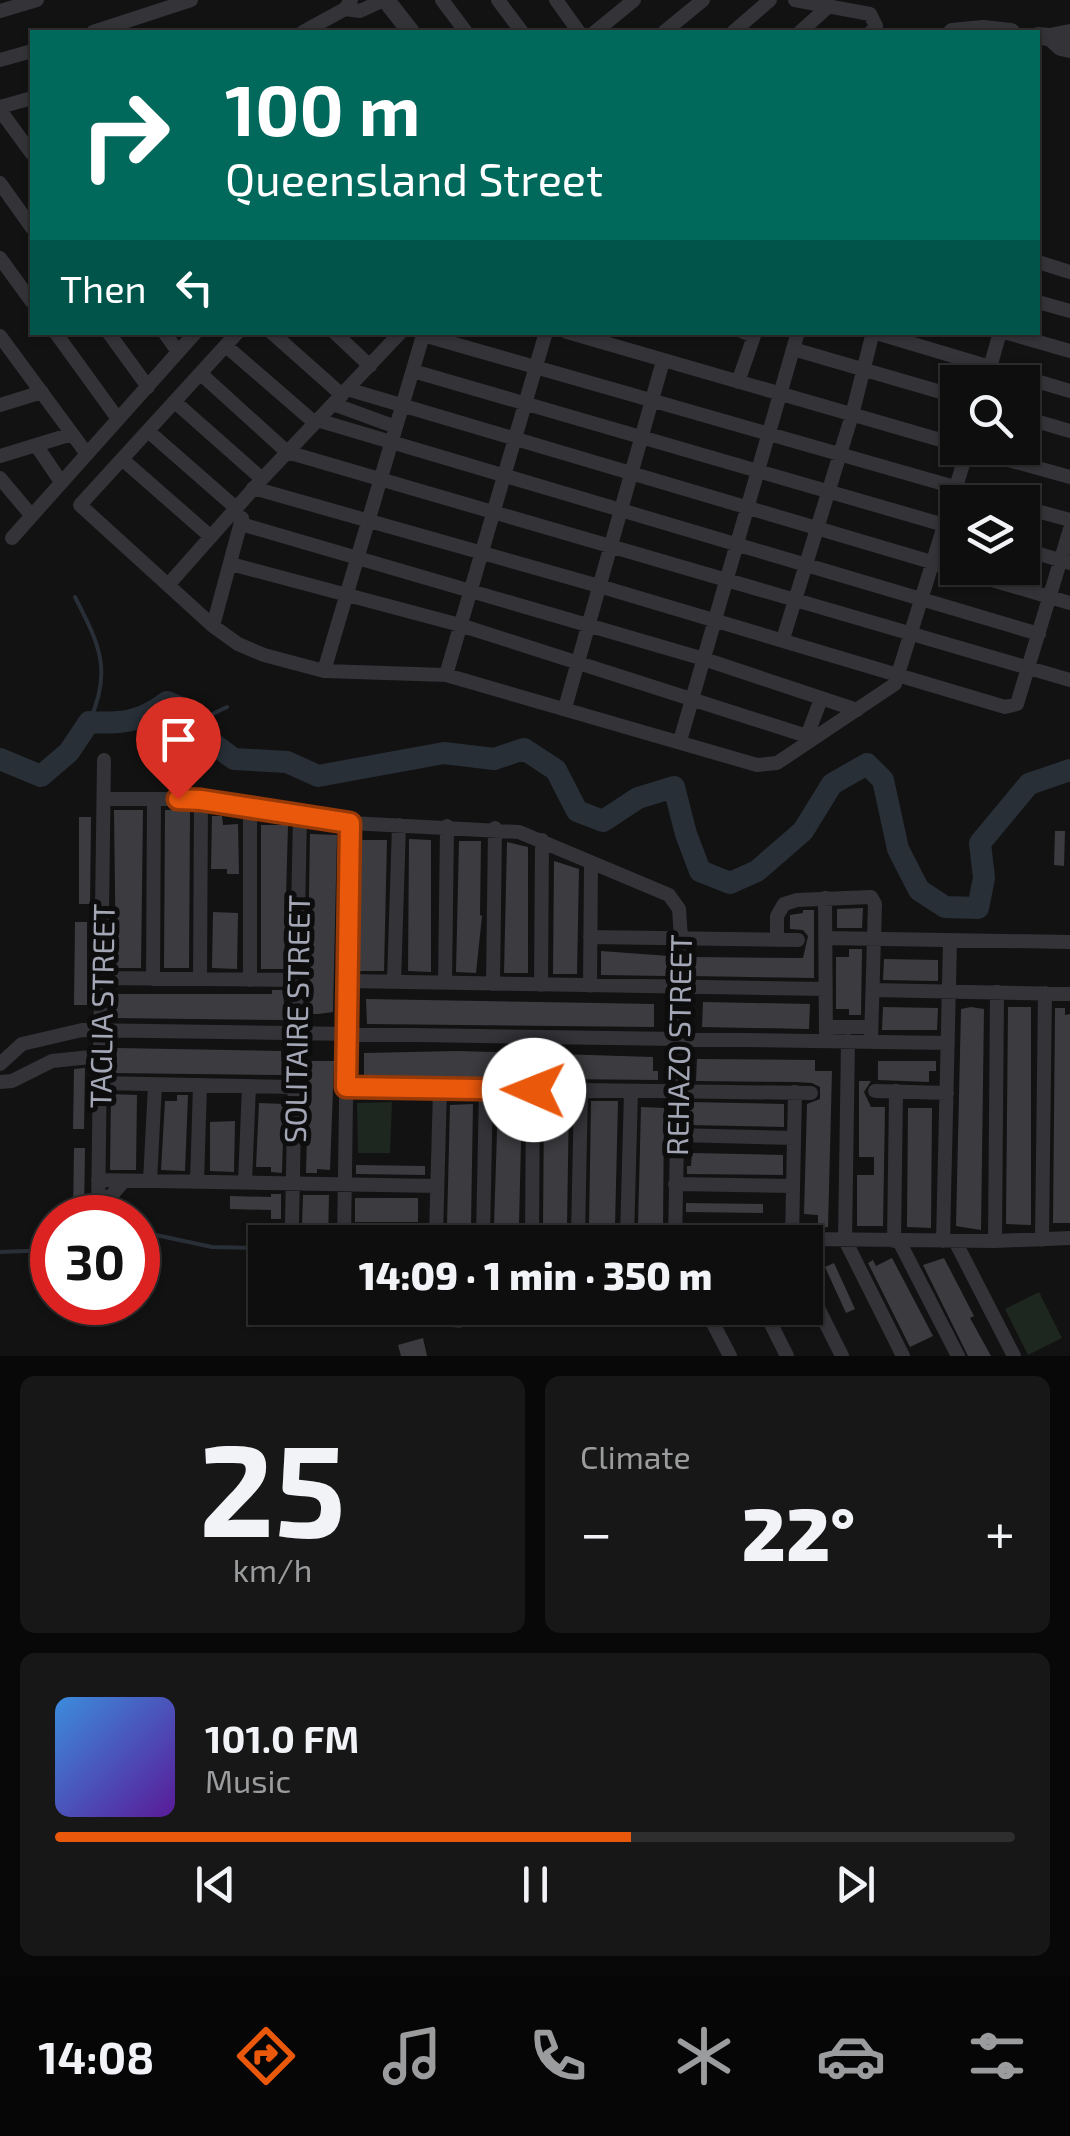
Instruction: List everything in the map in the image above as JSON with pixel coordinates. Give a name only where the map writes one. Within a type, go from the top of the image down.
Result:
[{"type":"street","points":[[0,12],[36,0]]},
{"type":"street","points":[[98,30],[191,0]]},
{"type":"street","points":[[306,30],[348,4],[360,11],[385,0],[409,30]]},
{"type":"street","points":[[442,0],[464,30]]},
{"type":"street","points":[[498,0],[520,30]]},
{"type":"street","points":[[597,30],[634,0]]},
{"type":"street","points":[[666,30],[703,0]]},
{"type":"street","points":[[735,30],[770,0]]},
{"type":"street","points":[[796,0],[870,14],[876,26],[873,30]]},
{"type":"street","points":[[560,2],[578,30]]},
{"type":"street","points":[[802,30],[829,6]]},
{"type":"street","points":[[1044,36],[1070,32]]},
{"type":"street","points":[[1044,36],[1070,49]]},
{"type":"street","points":[[0,60],[30,52]]},
{"type":"street","points":[[30,99],[0,109],[30,151]]},
{"type":"street","points":[[0,183],[30,225]]},
{"type":"street","points":[[0,258],[30,299]]},
{"type":"street","points":[[1040,263],[1070,272]]},
{"type":"street","points":[[1040,303],[1070,311]]},
{"type":"street","points":[[56,335],[118,419]]},
{"type":"street","points":[[110,335],[148,387]]},
{"type":"street","points":[[166,335],[178,352]]},
{"type":"street","points":[[12,538],[193,335]]},
{"type":"street","points":[[235,335],[80,505],[213,626],[238,644],[264,655],[324,671],[446,674],[768,766],[895,684],[940,550]]},
{"type":"street","points":[[274,335],[341,396],[393,434]]},
{"type":"street","points":[[337,335],[370,366]]},
{"type":"street","points":[[168,585],[397,335]]},
{"type":"street","points":[[324,671],[424,335]]},
{"type":"street","points":[[428,335],[946,485]]},
{"type":"street","points":[[446,674],[545,335]]},
{"type":"street","points":[[738,382],[751,335]]},
{"type":"street","points":[[680,741],[797,335]]},
{"type":"street","points":[[783,640],[872,335]]},
{"type":"street","points":[[878,335],[959,365]]},
{"type":"street","points":[[992,365],[1001,335]]},
{"type":"street","points":[[1013,335],[1070,351]]},
{"type":"street","points":[[0,336],[6,352],[42,392],[87,454]]},
{"type":"street","points":[[597,337],[663,361],[940,441]]},
{"type":"street","points":[[226,346],[316,422],[393,434],[504,475],[1039,634]]},
{"type":"street","points":[[793,349],[940,391]]},
{"type":"street","points":[[565,708],[663,361]]},
{"type":"street","points":[[413,370],[940,524]]},
{"type":"street","points":[[200,374],[287,452],[1070,680]]},
{"type":"street","points":[[1040,386],[1070,392]]},
{"type":"street","points":[[0,405],[42,392]]},
{"type":"street","points":[[341,396],[402,407],[1070,603]]},
{"type":"street","points":[[174,402],[249,493]]},
{"type":"street","points":[[1040,422],[1070,431]]},
{"type":"street","points":[[148,430],[249,493],[368,519],[1012,707],[1017,704],[1050,597],[1065,562],[1070,529]]},
{"type":"street","points":[[0,456],[72,434]]},
{"type":"street","points":[[36,445],[61,482]]},
{"type":"street","points":[[122,459],[211,537]]},
{"type":"street","points":[[1027,465],[1070,477]]},
{"type":"street","points":[[0,478],[30,515]]},
{"type":"street","points":[[213,626],[249,493]]},
{"type":"street","points":[[1040,512],[1070,520]]},
{"type":"street","points":[[241,524],[587,624],[858,710]]},
{"type":"street","points":[[1040,554],[1065,562]]},
{"type":"street","points":[[231,564],[460,625],[810,737]]},
{"type":"street","points":[[810,737],[821,699]]},
{"type":"street","name":"TAGLIA STREET","points":[[104,760],[98,1206],[124,1180]]},
{"type":"street","name":"REHAZO STREET","points":[[104,799],[201,800],[350,823],[495,828],[542,840],[669,895],[679,909],[681,938],[674,1225]]},
{"type":"street","points":[[153,979],[154,799]]},
{"type":"street","points":[[200,979],[201,800]]},
{"type":"street","points":[[250,807],[250,980]]},
{"type":"street","name":"SOLITAIRE STREET","points":[[292,1224],[300,814]]},
{"type":"street","points":[[344,1225],[350,823]]},
{"type":"street","points":[[394,982],[399,826]]},
{"type":"street","points":[[445,983],[447,826]]},
{"type":"street","points":[[492,984],[495,828]]},
{"type":"street","points":[[541,985],[542,840]]},
{"type":"street","points":[[590,986],[591,862]]},
{"type":"street","points":[[776,940],[777,916],[784,904],[866,895],[874,904],[871,1034]]},
{"type":"street","points":[[825,898],[826,1034]]},
{"type":"street","points":[[590,937],[798,940]]},
{"type":"street","points":[[825,938],[1070,942]]},
{"type":"street","points":[[950,941],[949,1241],[1014,1356]]},
{"type":"street","points":[[102,978],[297,980]]},
{"type":"street","points":[[348,981],[826,989]]},
{"type":"street","points":[[872,990],[1070,994]]},
{"type":"street","points":[[995,1241],[997,992]]},
{"type":"street","points":[[1042,1240],[1045,994]]},
{"type":"street","points":[[0,1064],[22,1044],[42,1037],[100,1030],[680,1038],[871,1034],[948,1042]]},
{"type":"street","points":[[826,1034],[848,1041],[871,1034]]},
{"type":"street","points":[[848,1041],[845,1240],[904,1356]]},
{"type":"street","points":[[0,1082],[12,1081],[52,1060],[100,1056]]},
{"type":"street","points":[[100,1084],[295,1087]]},
{"type":"street","points":[[150,1181],[155,1084]]},
{"type":"street","points":[[197,1182],[200,1086]]},
{"type":"street","points":[[245,1182],[249,1086]]},
{"type":"street","points":[[346,1087],[803,1093],[794,1138],[789,1225]]},
{"type":"street","points":[[436,1225],[440,1088]]},
{"type":"street","points":[[483,1225],[486,1089]]},
{"type":"street","points":[[532,1225],[534,1090]]},
{"type":"street","points":[[578,1225],[581,1090]]},
{"type":"street","points":[[627,1225],[630,1090]]},
{"type":"street","points":[[875,1091],[947,1092]]},
{"type":"street","points":[[896,1091],[897,1241],[958,1356]]},
{"type":"street","points":[[677,1135],[794,1138]]},
{"type":"street","points":[[98,1180],[438,1186]]},
{"type":"street","points":[[675,1184],[793,1186]]},
{"type":"street","points":[[823,1240],[1070,1238]]},
{"type":"street","points":[[823,1320],[842,1356]]},
{"type":"street","points":[[714,1325],[730,1356]]},
{"type":"street","points":[[771,1325],[787,1356]]},
{"type":"shaded area","points":[[392,1102],[390,1153],[358,1153],[357,1103]]},
{"type":"shaded area","points":[[1039,1292],[1062,1338],[1028,1355],[1005,1309]]},
{"type":"building","points":[[114,810],[143,810],[141,968],[116,968]]},
{"type":"building","points":[[165,810],[190,810],[189,968],[164,968]]},
{"type":"building","points":[[212,816],[222,816],[223,825],[238,824],[239,874],[211,869]]},
{"type":"building","points":[[79,817],[91,817],[90,904],[79,904]]},
{"type":"building","points":[[261,825],[288,825],[284,969],[261,969]]},
{"type":"building","points":[[1055,831],[1065,831],[1064,866],[1054,865]]},
{"type":"building","points":[[310,834],[337,835],[333,1012],[318,1014],[307,1014]]},
{"type":"building","points":[[409,839],[431,840],[431,972],[408,971]]},
{"type":"building","points":[[360,840],[387,840],[384,971],[360,971]]},
{"type":"building","points":[[459,841],[481,841],[482,916],[476,973],[456,972]]},
{"type":"building","points":[[507,842],[528,847],[528,973],[504,973]]},
{"type":"building","points":[[554,861],[579,869],[577,974],[553,974]]},
{"type":"building","points":[[863,908],[862,928],[837,928],[837,909]]},
{"type":"building","points":[[814,910],[814,978],[691,976],[691,957],[803,958],[808,936],[803,930],[790,929],[790,915]]},
{"type":"building","points":[[213,912],[238,913],[237,969],[212,968]]},
{"type":"building","points":[[75,922],[87,922],[87,1005],[74,1005]]},
{"type":"building","points":[[849,949],[862,949],[861,1015],[849,1015],[849,1009],[836,1009],[836,957],[849,957]]},
{"type":"building","points":[[601,951],[669,956],[667,976],[601,975]]},
{"type":"building","points":[[884,959],[938,960],[938,981],[883,980]]},
{"type":"building","points":[[272,990],[283,990],[285,1020],[111,1018],[112,994],[272,994]]},
{"type":"building","points":[[366,999],[654,1004],[654,1027],[367,1024]]},
{"type":"building","points":[[703,1002],[810,1004],[809,1029],[702,1027]]},
{"type":"building","points":[[883,1007],[938,1008],[937,1030],[882,1030]]},
{"type":"building","points":[[1008,1007],[1031,1007],[1031,1225],[1006,1224]]},
{"type":"building","points":[[1055,1008],[1065,1008],[1065,1015],[1070,1014],[1070,1223],[1053,1223]]},
{"type":"building","points":[[961,1009],[984,1009],[981,1230],[956,1226]]},
{"type":"building","points":[[117,1048],[281,1051],[282,1075],[110,1073]]},
{"type":"building","points":[[458,1051],[653,1057],[658,1080],[364,1077],[364,1053]]},
{"type":"building","points":[[697,1059],[815,1060],[815,1071],[832,1071],[828,1227],[818,1225],[818,1215],[804,1214],[807,1104],[820,1099],[820,1087],[796,1082],[696,1081]]},
{"type":"building","points":[[309,1061],[334,1061],[330,1170],[317,1169],[317,1173],[306,1173]]},
{"type":"building","points":[[878,1061],[936,1061],[936,1071],[929,1071],[929,1082],[878,1080]]},
{"type":"building","points":[[85,1068],[84,1129],[73,1129],[74,1069]]},
{"type":"building","points":[[859,1081],[871,1081],[864,1092],[871,1107],[885,1107],[883,1226],[857,1226],[857,1175],[874,1175],[874,1157],[859,1157]]},
{"type":"building","points":[[111,1094],[137,1095],[136,1170],[110,1170]]},
{"type":"building","points":[[177,1095],[188,1095],[185,1171],[161,1170],[165,1101],[177,1101]]},
{"type":"building","points":[[498,1100],[522,1100],[519,1225],[494,1225]]},
{"type":"building","points":[[544,1100],[569,1100],[567,1225],[543,1225]]},
{"type":"building","points":[[591,1101],[618,1101],[615,1225],[589,1225]]},
{"type":"building","points":[[688,1102],[784,1104],[784,1127],[688,1125]]},
{"type":"building","points":[[259,1103],[284,1104],[282,1173],[271,1172],[271,1167],[256,1167]]},
{"type":"building","points":[[473,1104],[471,1225],[447,1224],[450,1105]]},
{"type":"building","points":[[641,1107],[664,1108],[663,1225],[638,1225]]},
{"type":"building","points":[[908,1108],[932,1108],[931,1228],[907,1227]]},
{"type":"building","points":[[235,1121],[234,1172],[210,1171],[210,1122]]},
{"type":"building","points":[[74,1148],[85,1148],[84,1195],[73,1195]]},
{"type":"building","points":[[692,1153],[783,1155],[783,1175],[687,1174]]},
{"type":"building","points":[[356,1165],[425,1166],[425,1175],[356,1174]]},
{"type":"building","points":[[281,1194],[281,1219],[271,1219],[271,1210],[230,1209],[230,1196]]},
{"type":"building","points":[[303,1195],[329,1195],[328,1225],[302,1225]]},
{"type":"building","points":[[355,1198],[418,1198],[418,1222],[355,1222]]},
{"type":"building","points":[[686,1203],[763,1204],[763,1213],[686,1212]]},
{"type":"building","points":[[892,1258],[933,1336],[910,1347],[868,1263],[873,1260],[876,1266]]},
{"type":"building","points":[[944,1258],[991,1356],[968,1356],[923,1265]]},
{"type":"building","points":[[834,1263],[855,1309],[846,1313],[825,1267]]},
{"type":"building","points":[[423,1338],[427,1356],[401,1356],[398,1345]]},
{"type":"waterway","points":[[75,597],[100,658],[100,688],[89,722]]},
{"type":"waterway","points":[[0,759],[41,776],[69,752],[89,722],[130,720],[167,702],[189,711],[207,739],[234,759],[287,762],[318,776],[444,753],[494,759],[524,749],[556,770],[577,811],[603,821],[638,798],[674,787],[700,871],[730,883],[757,871],[803,831],[832,784],[867,764],[883,780],[898,849],[919,890],[945,907],[978,908],[984,878],[980,843],[1029,784],[1070,770]]},
{"type":"waterway","points":[[196,722],[227,707]]},
{"type":"waterway","points":[[160,1236],[212,1247],[248,1248]]},
{"type":"waterway","points":[[0,1252],[30,1251]]},
{"type":"waterway","points":[[451,1325],[460,1326]]},
{"type":"route","points":[[178,799],[350,823],[346,1087],[534,1090]]}]
